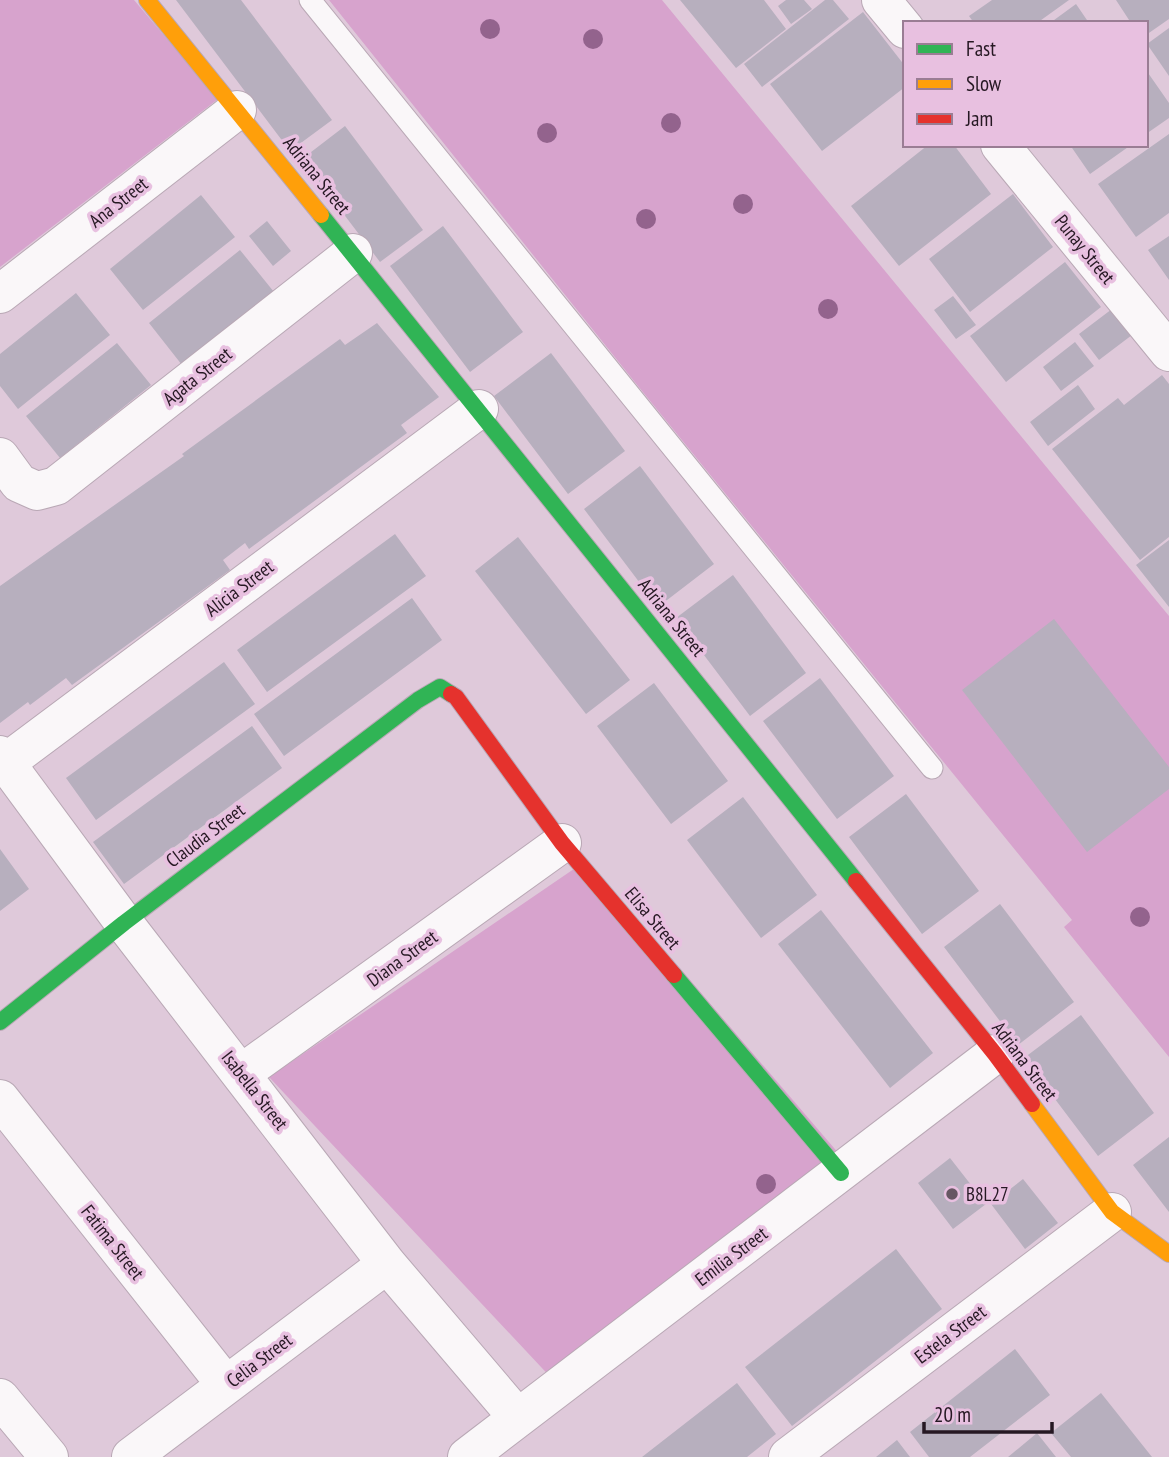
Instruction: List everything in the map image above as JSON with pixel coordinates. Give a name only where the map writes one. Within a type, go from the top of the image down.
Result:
[{"type":"street","name":"Adriana Street","points":[[147,0],[479,408],[995,1054],[1112,1212],[1169,1254]]},
{"type":"street","points":[[881,0],[903,27]]},
{"type":"street","name":"Ana Street","points":[[0,294],[237,110]]},
{"type":"street","name":"Punay Street","points":[[1002,147],[1169,352]]},
{"type":"street","name":"Agata Street","points":[[0,457],[19,483],[37,491],[56,486],[353,253]]},
{"type":"street","name":"Alicia Street","points":[[2,761],[479,408]]},
{"type":"street","name":"Elisa Street","points":[[439,687],[456,697],[562,843],[841,1173]]},
{"type":"street","name":"Claudia Street","points":[[0,1022],[124,923],[418,700],[439,687]]},
{"type":"street","name":"Isabella Street","points":[[2,761],[387,1264],[517,1419]]},
{"type":"street","name":"Diana Street","points":[[242,1073],[562,843]]},
{"type":"street","name":"Emilia Street","points":[[467,1457],[995,1054]]},
{"type":"street","name":"Fatima Street","points":[[0,1099],[226,1385]]},
{"type":"street","name":"Estela Street","points":[[788,1457],[1112,1212]]},
{"type":"street","name":"Celia Street","points":[[131,1457],[387,1264]]},
{"type":"street","points":[[0,1398],[48,1457]]},
{"type":"lane","points":[[310,0],[932,768]]},
{"type":"shaded area","points":[[0,0],[134,0],[218,99],[0,267]]},
{"type":"shaded area","points":[[329,0],[662,0],[1169,616],[1169,1057],[1064,927],[1072,920],[638,386]]},
{"type":"shaded area","points":[[587,860],[852,1169],[556,1383],[269,1077]]},
{"type":"building","points":[[176,0],[241,0],[332,120],[290,151]]},
{"type":"building","points":[[680,0],[764,0],[786,29],[736,68]]},
{"type":"building","points":[[786,0],[804,0],[812,9],[791,24],[778,6]]},
{"type":"building","points":[[825,0],[833,0],[849,19],[762,87],[744,64]]},
{"type":"building","points":[[992,0],[1069,0],[1040,21],[973,21],[969,16]]},
{"type":"building","points":[[1116,0],[1169,0],[1169,19],[1148,34],[1148,21],[1130,21]]},
{"type":"building","points":[[1076,4],[1088,21],[1053,21]]},
{"type":"building","points":[[863,12],[903,63],[903,89],[822,151],[770,84]]},
{"type":"building","points":[[1169,28],[1169,76],[1148,45]]},
{"type":"building","points":[[1148,73],[1169,103],[1169,118],[1148,133]]},
{"type":"building","points":[[345,126],[423,230],[380,262],[302,159]]},
{"type":"building","points":[[1169,134],[1169,213],[1136,237],[1098,184]]},
{"type":"building","points":[[925,147],[956,147],[991,194],[899,266],[851,206]]},
{"type":"building","points":[[1071,147],[1128,147],[1090,174]]},
{"type":"building","points":[[1013,194],[1053,247],[970,312],[929,259]]},
{"type":"building","points":[[201,195],[235,237],[143,310],[110,269]]},
{"type":"building","points":[[267,221],[291,251],[273,266],[249,236]]},
{"type":"building","points":[[443,226],[523,332],[470,372],[390,266]]},
{"type":"building","points":[[1169,236],[1169,280],[1148,250]]},
{"type":"building","points":[[240,250],[274,292],[182,365],[149,323]]},
{"type":"building","points":[[1065,262],[1101,307],[1006,382],[970,336]]},
{"type":"building","points":[[76,293],[110,335],[18,409],[0,386],[0,354]]},
{"type":"building","points":[[953,296],[976,325],[956,339],[934,310]]},
{"type":"building","points":[[1112,309],[1132,335],[1099,360],[1079,334]]},
{"type":"building","points":[[377,323],[439,397],[401,425],[407,433],[249,549],[245,543],[223,560],[230,570],[72,685],[66,678],[0,723],[0,586],[184,456],[182,454],[340,339],[345,345]]},
{"type":"building","points":[[1075,342],[1094,366],[1061,391],[1043,367]]},
{"type":"building","points":[[117,343],[151,385],[60,458],[26,416]]},
{"type":"building","points":[[551,353],[625,451],[568,494],[494,396]]},
{"type":"building","points":[[1162,375],[1169,384],[1169,537],[1140,560],[1052,449],[1118,398],[1124,405]]},
{"type":"building","points":[[1078,385],[1095,409],[1048,446],[1030,422]]},
{"type":"building","points":[[640,466],[714,564],[658,607],[584,509]]},
{"type":"building","points":[[395,534],[426,576],[267,692],[237,650]]},
{"type":"building","points":[[518,537],[630,680],[586,714],[475,571]]},
{"type":"building","points":[[1169,540],[1169,607],[1136,565]]},
{"type":"building","points":[[733,575],[806,673],[750,716],[676,618]]},
{"type":"building","points":[[412,598],[442,640],[284,756],[254,714]]},
{"type":"building","points":[[1054,619],[1169,767],[1169,789],[1087,852],[962,690]]},
{"type":"building","points":[[224,662],[255,704],[96,820],[66,778]]},
{"type":"building","points":[[820,678],[894,776],[837,819],[763,721]]},
{"type":"building","points":[[654,683],[728,781],[671,824],[597,726]]},
{"type":"building","points":[[252,726],[282,768],[124,884],[93,842]]},
{"type":"building","points":[[906,794],[979,891],[922,934],[849,837]]},
{"type":"building","points":[[743,797],[817,895],[761,938],[687,840]]},
{"type":"building","points":[[0,849],[29,889],[0,911]]},
{"type":"building","points":[[1000,904],[1074,1002],[1018,1045],[944,947]]},
{"type":"building","points":[[821,910],[933,1053],[890,1088],[778,944]]},
{"type":"building","points":[[1081,1015],[1154,1113],[1098,1156],[1024,1058]]},
{"type":"building","points":[[1169,1137],[1169,1212],[1133,1165]]},
{"type":"building","name":"B8L27","points":[[950,1158],[986,1204],[953,1229],[918,1183]]},
{"type":"building","points":[[1023,1179],[1058,1223],[1025,1249],[991,1204]]},
{"type":"building","points":[[896,1249],[942,1309],[792,1426],[745,1367]]},
{"type":"building","points":[[1015,1349],[1050,1395],[970,1457],[929,1457],[910,1432]]},
{"type":"building","points":[[737,1383],[776,1434],[747,1457],[642,1457]]},
{"type":"building","points":[[1101,1393],[1152,1457],[1071,1457],[1051,1433]]},
{"type":"building","points":[[1037,1433],[1056,1457],[1008,1457]]},
{"type":"building","points":[[897,1440],[910,1457],[876,1457]]},
{"type":"traffic: fast","points":[[321,215],[856,881]]},
{"type":"traffic: fast","points":[[0,1022],[124,923],[418,700],[440,687],[451,694]]},
{"type":"traffic: fast","points":[[674,975],[841,1173]]},
{"type":"traffic: slow","points":[[147,0],[321,215]]},
{"type":"traffic: slow","points":[[1032,1104],[1112,1212],[1169,1254]]},
{"type":"traffic: jam","points":[[451,694],[456,697],[562,843],[674,975]]},
{"type":"traffic: jam","points":[[856,881],[1032,1104]]},
{"type":"place","name":"B8L27","points":[[952,1194]]}]
